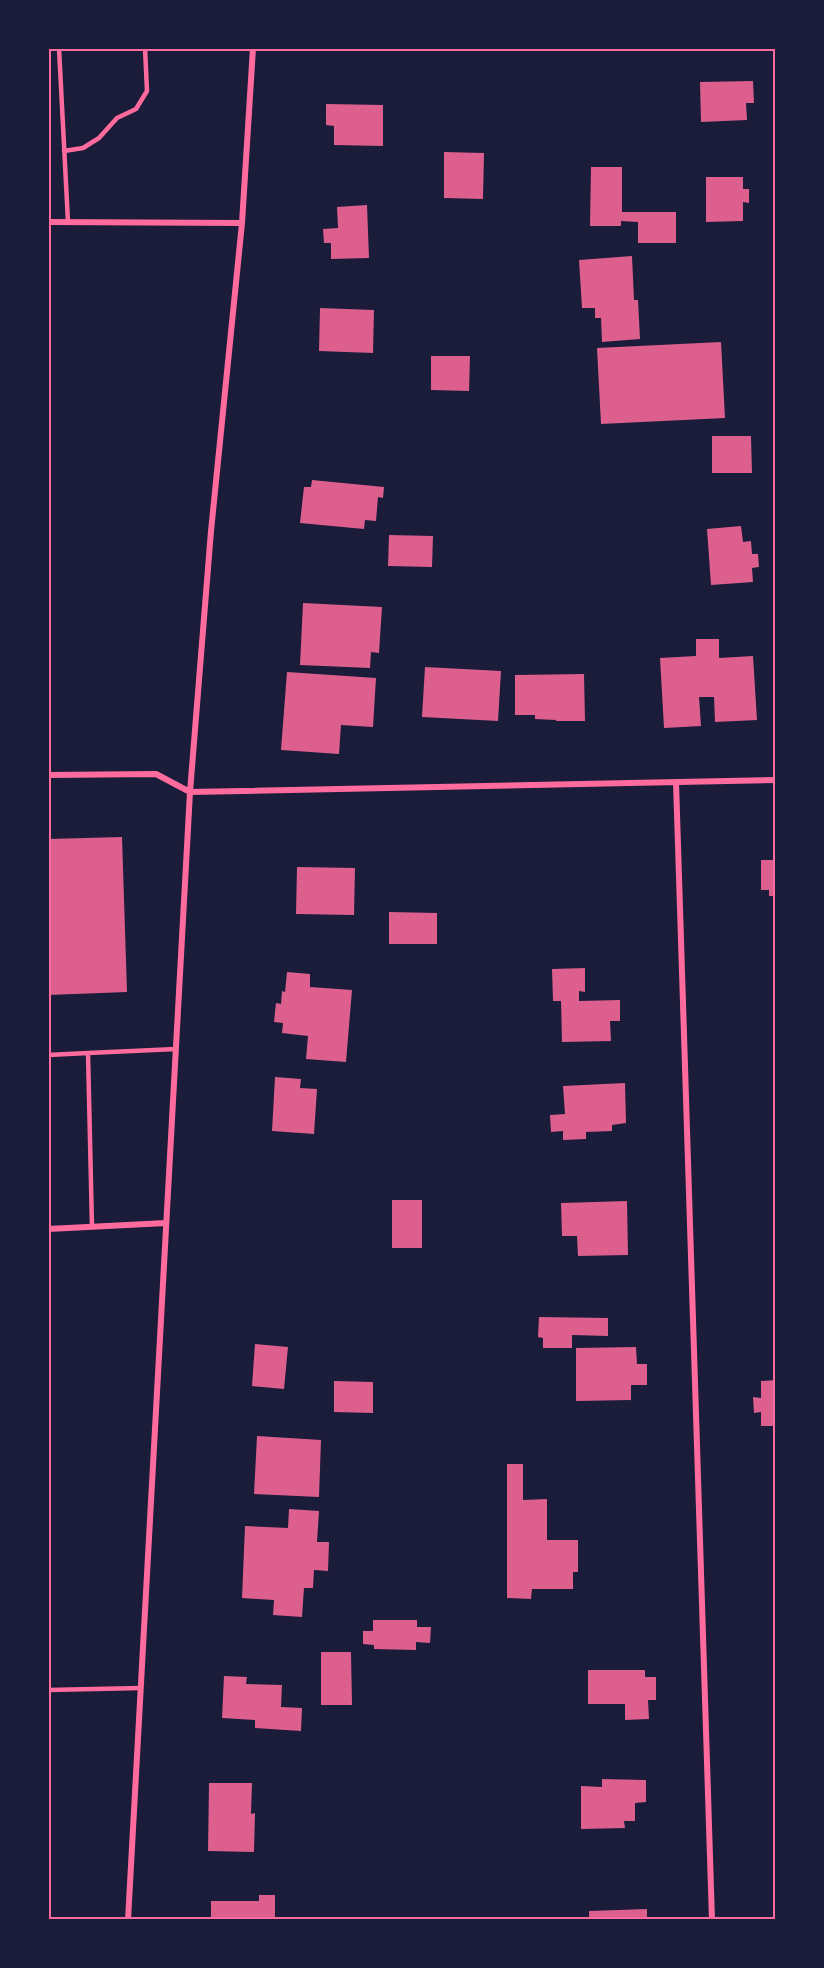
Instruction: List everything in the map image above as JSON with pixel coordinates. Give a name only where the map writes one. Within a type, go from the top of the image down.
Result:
[{"type":"street","points":[[128,1920],[190,792],[211,531],[242,223],[253,48]]},
{"type":"street","points":[[48,222],[242,223]]},
{"type":"street","points":[[48,775],[156,774],[190,792],[776,780]]},
{"type":"street","points":[[676,782],[712,1920]]},
{"type":"street","points":[[48,1229],[166,1223]]},
{"type":"lane","points":[[59,48],[68,222]]},
{"type":"lane","points":[[64,151],[82,148],[99,138],[117,118],[136,108],[147,91],[145,48]]},
{"type":"lane","points":[[48,1055],[176,1049]]},
{"type":"lane","points":[[88,1053],[92,1227]]},
{"type":"lane","points":[[48,1690],[141,1688]]},
{"type":"building","points":[[753,81],[754,103],[746,103],[747,120],[701,122],[700,82]]},
{"type":"building","points":[[326,104],[383,105],[383,146],[334,145],[334,126],[326,125]]},
{"type":"building","points":[[444,152],[484,153],[483,199],[444,198]]},
{"type":"building","points":[[591,167],[622,167],[622,212],[676,212],[676,243],[638,243],[638,222],[621,221],[621,226],[590,226]]},
{"type":"building","points":[[706,177],[743,177],[743,189],[749,189],[749,203],[743,202],[743,221],[706,222]]},
{"type":"building","points":[[367,205],[369,258],[331,259],[331,243],[324,243],[323,229],[338,228],[337,207]]},
{"type":"building","points":[[632,256],[634,300],[638,300],[640,339],[602,342],[601,318],[595,318],[595,308],[582,308],[579,260]]},
{"type":"building","points":[[320,308],[374,310],[373,353],[319,351]]},
{"type":"building","points":[[721,342],[725,418],[601,424],[597,348]]},
{"type":"building","points":[[431,356],[470,356],[469,391],[431,390]]},
{"type":"building","points":[[712,436],[751,436],[752,473],[712,473]]},
{"type":"building","points":[[312,480],[384,487],[383,498],[378,497],[376,521],[365,520],[364,529],[300,523],[304,487],[311,487]]},
{"type":"building","points":[[741,526],[743,542],[751,541],[752,554],[758,554],[759,567],[752,568],[753,582],[711,585],[707,529]]},
{"type":"building","points":[[389,535],[433,536],[432,567],[388,566]]},
{"type":"building","points":[[303,603],[382,607],[379,653],[371,652],[370,668],[300,665]]},
{"type":"building","points":[[696,639],[719,639],[719,658],[753,656],[757,720],[715,722],[714,697],[699,697],[701,726],[664,728],[660,658],[696,656]]},
{"type":"building","points":[[425,667],[501,671],[498,721],[422,717]]},
{"type":"building","points":[[287,672],[376,678],[373,727],[341,725],[339,754],[281,750]]},
{"type":"building","points":[[584,674],[585,721],[556,721],[535,719],[535,715],[515,715],[515,675]]},
{"type":"building","points":[[122,837],[127,992],[48,995],[48,839]]},
{"type":"building","points":[[761,860],[776,860],[776,896],[769,896],[769,890],[761,890]]},
{"type":"building","points":[[297,867],[355,868],[354,915],[296,914]]},
{"type":"building","points":[[389,912],[437,913],[437,944],[389,944]]},
{"type":"building","points":[[585,968],[585,992],[579,991],[579,1001],[620,1000],[620,1021],[610,1021],[611,1041],[562,1042],[561,1001],[553,1001],[552,969]]},
{"type":"building","points":[[287,972],[310,974],[310,987],[352,990],[346,1062],[306,1059],[308,1036],[282,1033],[283,1023],[274,1022],[276,1003],[281,1004],[282,991],[285,992]]},
{"type":"building","points":[[275,1077],[301,1079],[300,1088],[317,1089],[314,1134],[272,1131]]},
{"type":"building","points":[[625,1083],[626,1123],[612,1125],[612,1131],[586,1132],[586,1139],[563,1140],[563,1131],[551,1132],[550,1115],[565,1114],[563,1086]]},
{"type":"building","points":[[392,1200],[422,1200],[422,1248],[392,1248]]},
{"type":"building","points":[[627,1201],[628,1255],[578,1256],[577,1236],[562,1236],[561,1203]]},
{"type":"building","points":[[539,1317],[608,1318],[608,1336],[572,1335],[572,1348],[543,1348],[543,1338],[538,1337]]},
{"type":"building","points":[[255,1344],[288,1347],[284,1389],[252,1386]]},
{"type":"building","points":[[636,1347],[637,1364],[647,1364],[647,1385],[631,1385],[631,1400],[576,1401],[576,1348]]},
{"type":"building","points":[[776,1380],[776,1426],[761,1426],[761,1412],[754,1413],[753,1397],[761,1398],[761,1381]]},
{"type":"building","points":[[334,1381],[373,1382],[373,1413],[334,1412]]},
{"type":"building","points":[[257,1436],[321,1440],[319,1497],[254,1494]]},
{"type":"building","points":[[507,1464],[523,1464],[523,1500],[547,1499],[547,1540],[578,1540],[578,1572],[573,1572],[573,1589],[532,1589],[531,1599],[507,1598]]},
{"type":"building","points":[[289,1509],[319,1511],[317,1542],[329,1542],[328,1571],[314,1570],[313,1588],[304,1588],[302,1617],[273,1615],[274,1600],[242,1598],[245,1526],[288,1528]]},
{"type":"building","points":[[373,1620],[417,1620],[417,1627],[431,1627],[430,1643],[416,1642],[416,1650],[374,1649],[374,1645],[363,1644],[363,1631],[373,1631]]},
{"type":"building","points":[[321,1652],[351,1652],[352,1705],[321,1705]]},
{"type":"building","points":[[588,1670],[645,1670],[645,1677],[656,1677],[656,1700],[648,1700],[649,1719],[625,1720],[625,1704],[588,1704]]},
{"type":"building","points":[[224,1676],[247,1677],[246,1684],[282,1685],[281,1707],[302,1708],[301,1731],[255,1728],[255,1720],[222,1718]]},
{"type":"building","points":[[602,1779],[646,1780],[646,1802],[635,1803],[635,1821],[624,1821],[625,1828],[581,1829],[581,1786],[602,1787]]},
{"type":"building","points":[[209,1783],[252,1783],[251,1814],[255,1813],[254,1852],[208,1851]]},
{"type":"building","points":[[259,1895],[275,1895],[275,1920],[211,1920],[211,1901],[259,1901]]},
{"type":"building","points":[[647,1909],[647,1920],[589,1920],[589,1911]]}]
